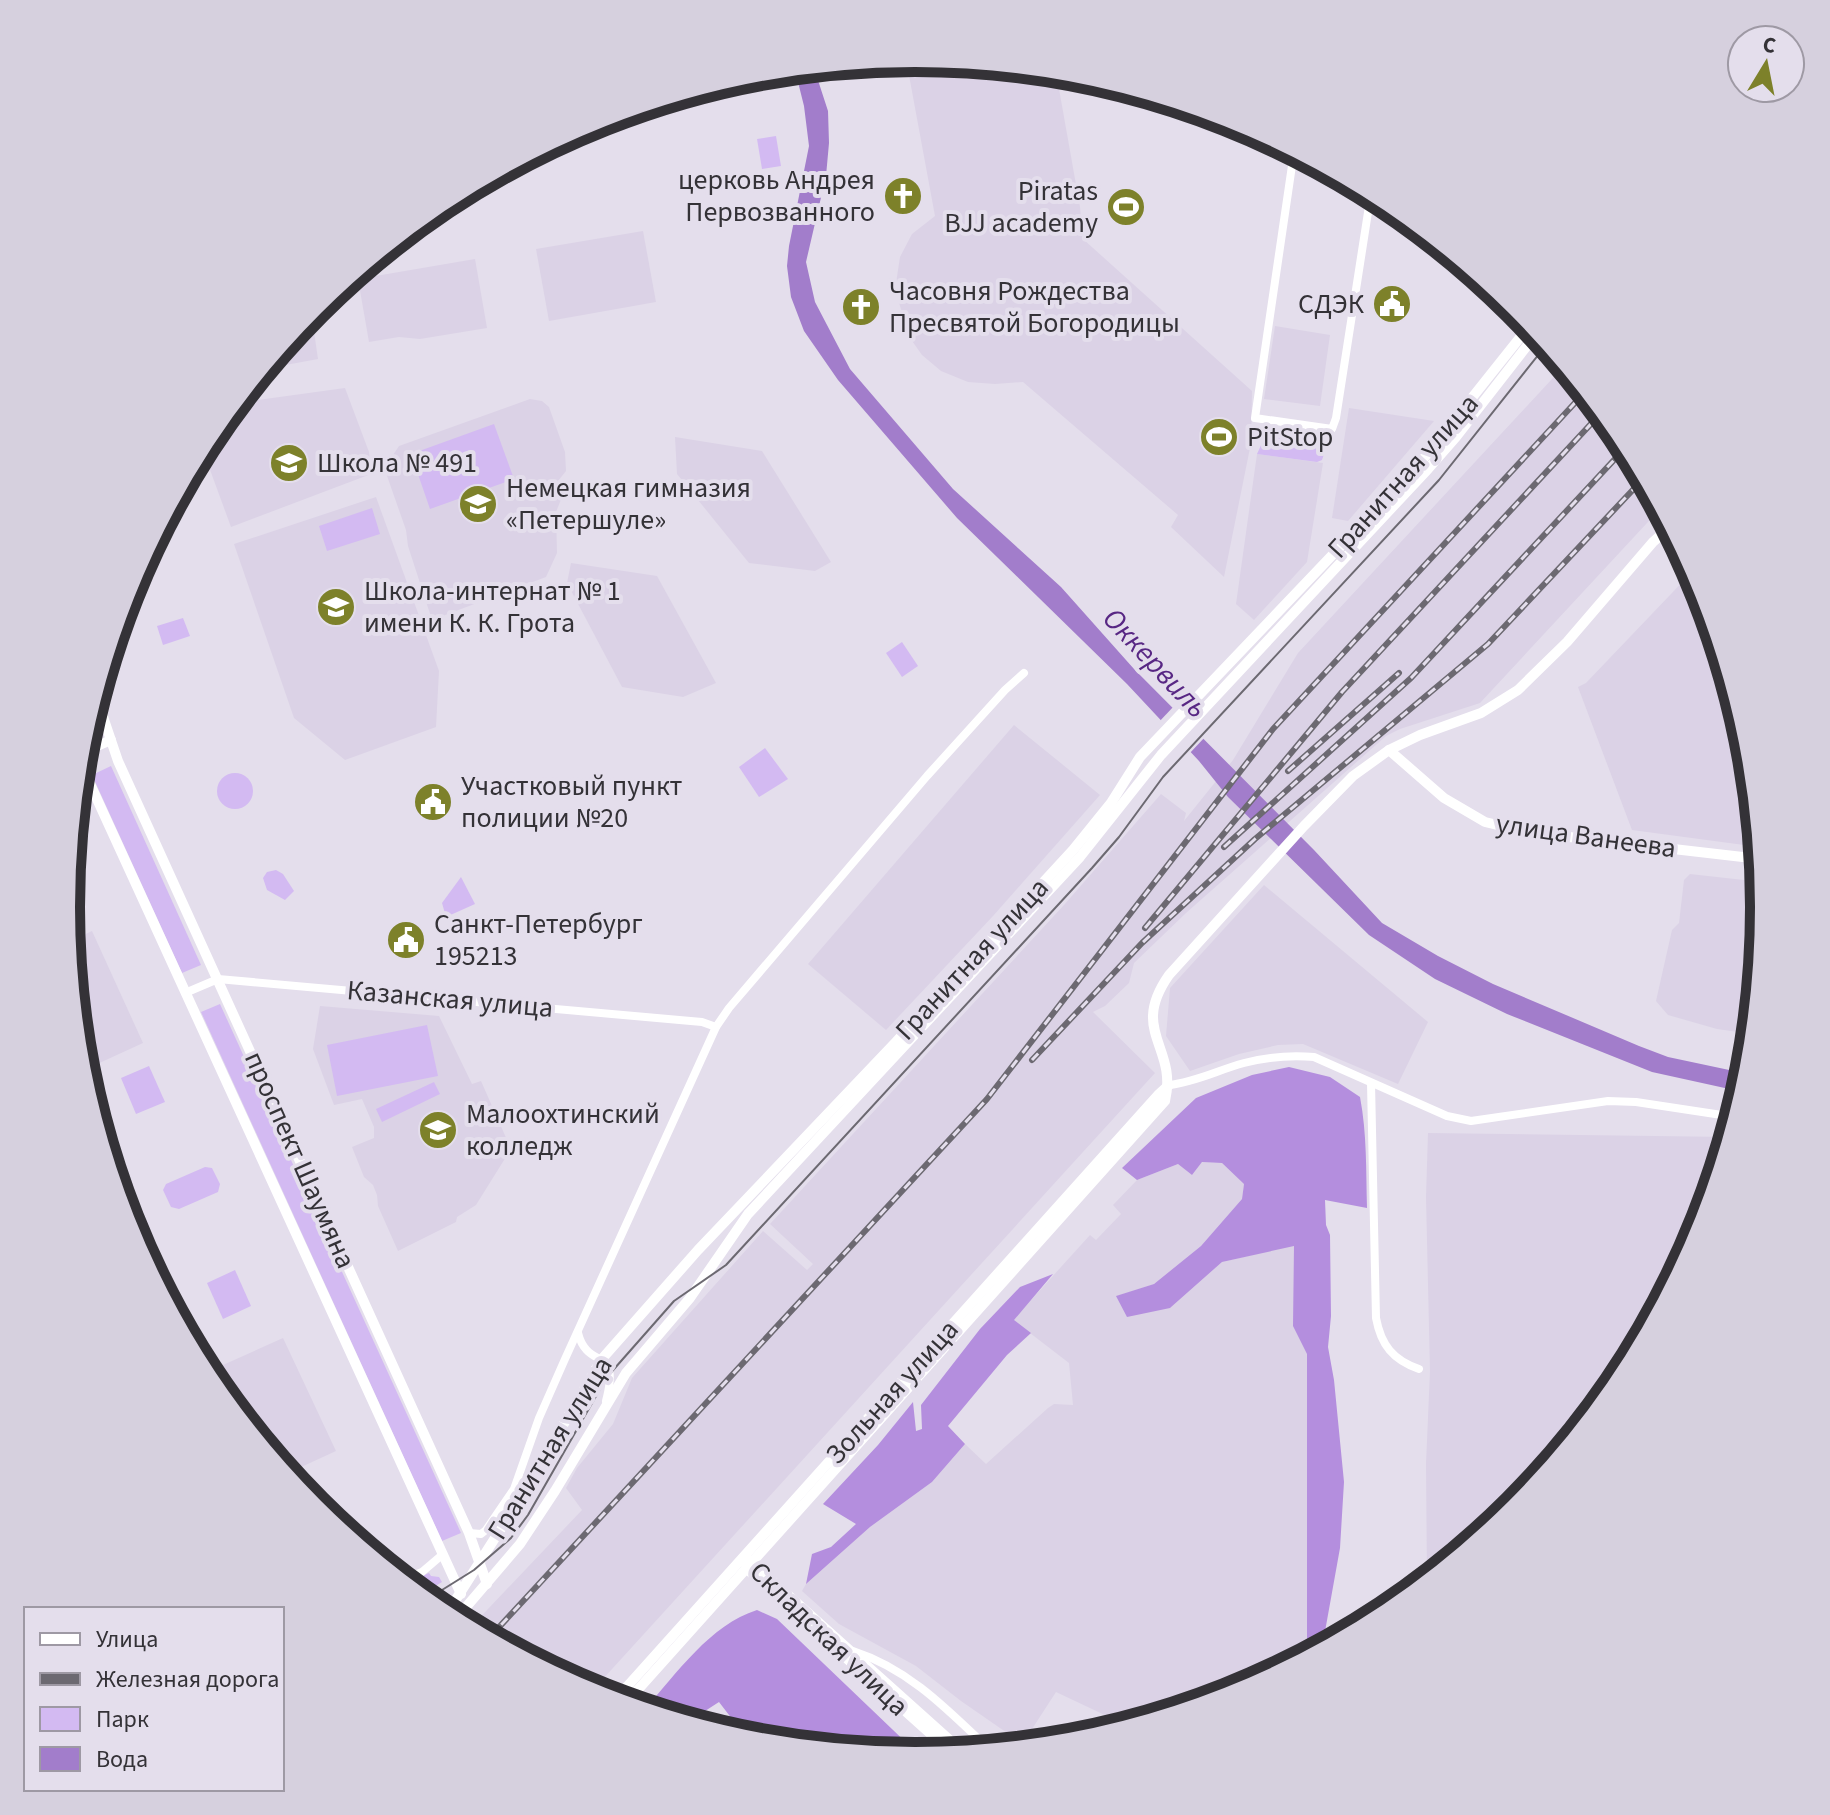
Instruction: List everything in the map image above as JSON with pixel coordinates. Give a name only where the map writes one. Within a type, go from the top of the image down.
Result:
[{"type":"street","points":[[1293,162],[1255,418],[1332,429],[1369,207]]},
{"type":"street","name":"Гранитная улица","points":[[454,1604],[601,1360],[698,1250],[1073,850],[1111,803],[1151,745],[1420,463],[1522,335]]},
{"type":"street","name":"Гранитная улица","points":[[464,1610],[520,1544],[635,1361],[690,1298],[748,1214],[1080,857],[1161,755],[1428,469],[1530,343]]},
{"type":"street","points":[[1662,534],[1567,642],[1518,690],[1481,713],[1389,750],[1353,776],[1304,826],[1160,988],[1152,1010],[1152,1023],[1168,1069],[1169,1085],[1197,1080],[1241,1064],[1289,1056],[1314,1057],[1447,1116],[1471,1121],[1608,1101],[1636,1102],[1724,1115]]},
{"type":"street","name":"Гранитная улица","points":[[469,1533],[481,1534],[486,1530],[519,1492],[539,1418],[716,1027],[927,776],[1024,673]]},
{"type":"street","name":"проспект Шаумяна","points":[[103,715],[218,979],[469,1533],[487,1584]]},
{"type":"street","points":[[96,747],[111,740]]},
{"type":"street","name":"улица Ванеева","points":[[1389,750],[1444,798],[1485,822],[1526,832],[1749,858]]},
{"type":"street","name":"проспект Шаумяна","points":[[90,783],[461,1594]]},
{"type":"street","name":"Казанская улица","points":[[185,993],[218,979],[702,1022],[716,1027]]},
{"type":"street","points":[[1371,1083],[1376,1318],[1379,1334],[1389,1351],[1397,1360],[1419,1369]]},
{"type":"street","name":"Зольная улица","points":[[634,1694],[1165,1101],[1169,1085]]},
{"type":"street","points":[[578,1333],[584,1346],[609,1366],[612,1378],[604,1407]]},
{"type":"street","points":[[414,1575],[442,1555]]},
{"type":"street","name":"Зольная улица","points":[[624,1690],[748,1563]]},
{"type":"street","name":"Складская улица","points":[[748,1563],[951,1742]]},
{"type":"street","name":"Складская улица","points":[[748,1563],[940,1742]]},
{"type":"street","points":[[447,1567],[470,1580],[487,1584]]},
{"type":"street","points":[[847,1649],[870,1656],[915,1681],[979,1740]]},
{"type":"shaded area","points":[[908,72],[970,74],[1058,85],[1083,239],[1252,391],[1251,443],[1224,577],[1171,527],[1178,515],[1023,382],[968,382],[941,371],[922,355],[910,338],[895,290],[900,257],[912,234],[935,216]]},
{"type":"shaded area","points":[[643,231],[656,302],[549,321],[536,249]]},
{"type":"shaded area","points":[[475,259],[487,328],[420,339],[399,337],[369,342],[359,284],[366,278]]},
{"type":"shaded area","points":[[1275,326],[1330,335],[1320,406],[1264,399]]},
{"type":"shaded area","points":[[314,328],[318,359],[279,366]]},
{"type":"shaded area","points":[[1557,374],[1610,443],[1653,517],[1480,703],[1386,736],[1134,963],[1129,983],[1105,1006],[1093,1012],[1155,1073],[601,1681],[545,1657],[478,1619],[582,1510],[566,1488],[577,1468],[613,1424],[632,1378],[763,1231],[807,1270],[813,1264],[770,1224],[1064,905],[1161,794],[1186,813],[1184,821],[1233,760],[1298,653]]},
{"type":"shaded area","name":"Школа № 491","points":[[345,388],[369,452],[371,474],[231,527],[208,463],[251,401]]},
{"type":"shaded area","name":"Немецкая гимназия «Петершуле»","points":[[530,399],[542,401],[549,407],[565,452],[566,471],[558,481],[562,497],[556,512],[557,553],[546,577],[432,620],[386,473],[389,461],[399,446]]},
{"type":"shaded area","points":[[1349,408],[1434,421],[1348,521],[1332,518]]},
{"type":"shaded area","points":[[675,437],[762,451],[831,562],[815,571],[749,563],[677,474]]},
{"type":"shaded area","points":[[1257,454],[1323,463],[1307,562],[1254,620],[1236,604]]},
{"type":"shaded area","name":"Школа-интернат № 1 имени К. К. Грота","points":[[376,497],[439,671],[436,727],[345,760],[294,718],[234,544]]},
{"type":"shaded area","points":[[571,563],[657,576],[716,683],[683,697],[622,687],[567,583]]},
{"type":"shaded area","points":[[1684,581],[1722,691],[1743,798],[1748,846],[1632,830],[1578,687],[1586,683]]},
{"type":"shaded area","points":[[1014,725],[1100,795],[886,1030],[808,964]]},
{"type":"shaded area","points":[[1690,874],[1750,881],[1749,962],[1740,1032],[1668,1015],[1656,1001],[1672,930],[1679,923],[1684,880]]},
{"type":"shaded area","points":[[1264,885],[1428,1022],[1398,1084],[1303,1044],[1278,1045],[1239,1054],[1190,1071],[1166,1036],[1170,988]]},
{"type":"shaded area","points":[[92,931],[143,1043],[95,1065],[87,1017],[81,936]]},
{"type":"shaded area","name":"Малоохтинский колледж","points":[[320,1006],[439,1016],[472,1084],[481,1081],[511,1149],[476,1205],[457,1217],[456,1222],[398,1251],[378,1206],[373,1185],[364,1177],[352,1147],[374,1138],[374,1127],[362,1099],[334,1105],[313,1049]]},
{"type":"shaded area","points":[[1289,1067],[1330,1077],[1360,1097],[1364,1125],[1367,1208],[1325,1200],[1326,1225],[1330,1235],[1331,1316],[1328,1347],[1344,1482],[1340,1548],[1324,1636],[1307,1645],[1307,1354],[1293,1326],[1294,1246],[1222,1262],[1170,1308],[1127,1317],[1116,1296],[1154,1284],[1201,1246],[1242,1199],[1244,1184],[1222,1163],[1202,1162],[1192,1175],[1178,1164],[1137,1180],[1122,1168],[1196,1098],[1252,1075]]},
{"type":"shaded area","points":[[1428,1133],[1718,1137],[1687,1227],[1639,1325],[1610,1372],[1578,1416],[1506,1498],[1427,1568],[1426,1464],[1430,1371],[1426,1197]]},
{"type":"shaded area","points":[[1202,1162],[1222,1163],[1244,1184],[1242,1199],[1201,1246],[1154,1284],[1117,1296],[1170,1308],[1222,1262],[1294,1245],[1315,1247],[1307,1645],[1184,1699],[1113,1719],[1056,1692],[1026,1736],[1013,1737],[916,1666],[839,1624],[802,1591],[870,1527],[932,1482],[965,1444],[986,1464],[1048,1408],[1054,1404],[1073,1405],[1069,1363],[1013,1320],[1090,1235],[1096,1240],[1121,1214],[1113,1205],[1137,1180],[1178,1164],[1192,1175]]},
{"type":"shaded area","points":[[1053,1274],[1014,1320],[1031,1333],[1007,1355],[948,1426],[965,1444],[932,1482],[870,1527],[806,1584],[812,1554],[831,1547],[856,1524],[823,1504],[913,1402],[916,1431],[922,1429],[921,1405],[980,1329],[1020,1287]]},
{"type":"shaded area","points":[[283,1338],[336,1451],[297,1469],[252,1416],[217,1368]]},
{"type":"shaded area","points":[[757,1610],[777,1619],[906,1743],[806,1736],[752,1727],[735,1723],[719,1702],[699,1715],[652,1701],[709,1638],[740,1617]]},
{"type":"green space","points":[[776,136],[781,166],[762,169],[757,139]]},
{"type":"green space","points":[[494,424],[514,479],[430,509],[411,454]]},
{"type":"green space","points":[[1286,427],[1319,433],[1327,445],[1322,460],[1317,462],[1257,454],[1267,432]]},
{"type":"green space","points":[[372,508],[380,534],[327,551],[319,526]]},
{"type":"green space","points":[[183,618],[190,636],[163,645],[157,626]]},
{"type":"green space","points":[[902,642],[918,666],[902,677],[886,653]]},
{"type":"green space","points":[[765,748],[788,779],[759,797],[739,767]]},
{"type":"green space","points":[[111,766],[201,965],[182,973],[92,775]]},
{"type":"green space","points":[[235,773],[248,778],[253,791],[248,804],[235,809],[222,804],[217,791],[222,778]]},
{"type":"green space","points":[[276,870],[283,874],[294,891],[285,900],[267,890],[263,878],[267,872]]},
{"type":"green space","points":[[461,877],[475,904],[446,917],[442,903]]},
{"type":"green space","points":[[220,1004],[461,1533],[442,1541],[201,1012]]},
{"type":"green space","points":[[427,1025],[438,1076],[337,1096],[327,1045]]},
{"type":"green space","points":[[149,1066],[165,1102],[136,1114],[121,1078]]},
{"type":"green space","points":[[434,1082],[440,1094],[382,1122],[376,1109]]},
{"type":"green space","points":[[205,1167],[212,1168],[220,1184],[218,1192],[179,1209],[171,1207],[163,1190],[166,1184]]},
{"type":"green space","points":[[235,1270],[251,1306],[223,1319],[207,1283]]},
{"type":"green space","points":[[429,1573],[439,1577],[442,1582],[432,1588],[417,1578]]},
{"type":"water","points":[[817,78],[828,111],[829,143],[826,176],[806,262],[815,302],[850,369],[953,489],[1061,587],[1134,669],[1382,923],[1493,984],[1639,1046],[1668,1057],[1734,1071],[1730,1089],[1652,1072],[1507,1014],[1435,979],[1369,935],[1228,797],[1127,684],[957,518],[838,380],[804,331],[791,297],[787,266],[789,246],[809,146],[798,80]]},
{"type":"pier","points":[[1175,705],[1206,736],[1188,755],[1157,724]]},
{"type":"tram line","points":[[438,1593],[474,1570],[511,1538],[528,1515],[607,1377],[674,1301],[726,1265],[1092,868],[1163,777],[1439,480],[1540,353]]},
{"type":"railway","points":[[496,1630],[987,1099],[1273,729],[1578,399]]},
{"type":"railway","points":[[1145,928],[1342,692],[1594,421]]},
{"type":"railway","points":[[1224,847],[1411,678],[1618,456]]},
{"type":"railway","points":[[1032,1060],[1142,943],[1255,839],[1488,644],[1637,486]]},
{"type":"railway","points":[[1288,771],[1399,673]]},
{"type":"place","name":"церковь Андрея Первозванного","points":[[903,196]]},
{"type":"place","name":"Piratas BJJ academy","points":[[1126,207]]},
{"type":"place","name":"СДЭК","points":[[1392,304]]},
{"type":"place","name":"Часовня Рождества Пресвятой Богородицы","points":[[861,307]]},
{"type":"place","name":"PitStop","points":[[1219,437]]},
{"type":"place","name":"Школа № 491","points":[[289,463]]},
{"type":"place","name":"Немецкая гимназия «Петершуле»","points":[[478,504]]},
{"type":"place","name":"Школа-интернат № 1 имени К. К. Грота","points":[[336,607]]},
{"type":"place","name":"Участковый пункт полиции №20","points":[[433,802]]},
{"type":"place","name":"Санкт-Петербург 195213","points":[[406,940]]},
{"type":"place","name":"Малоохтинский колледж","points":[[438,1130]]},
{"type":"water label","name":"Оккервиль","points":[[1155,663]]}]
